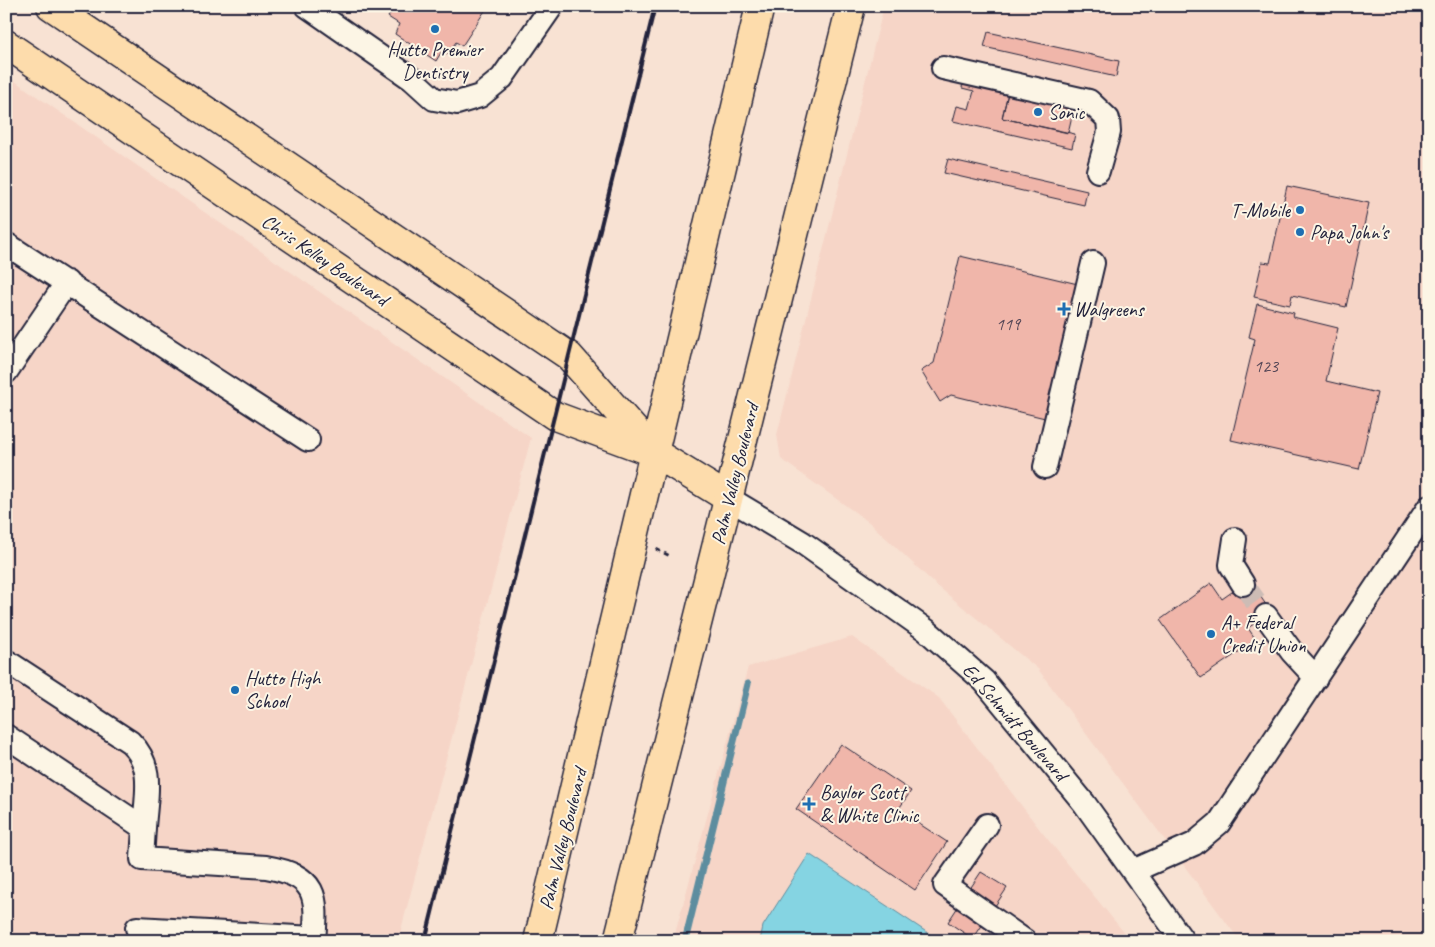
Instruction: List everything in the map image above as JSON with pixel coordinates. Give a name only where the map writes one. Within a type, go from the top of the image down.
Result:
[{"type":"main road","name":"Chris Kelley Boulevard","points":[[51,6],[569,356],[654,453]]},
{"type":"main road","name":"Palm Valley Boulevard","points":[[538,941],[760,6]]},
{"type":"main road","name":"Palm Valley Boulevard","points":[[618,941],[851,6]]},
{"type":"main road","name":"Chris Kelley Boulevard","points":[[6,44],[555,416],[654,453],[728,498]]},
{"type":"street","points":[[307,6],[412,78],[434,99],[457,103],[480,96],[502,78],[552,6]]},
{"type":"street","points":[[943,68],[1088,101],[1108,119],[1109,132],[1098,171]]},
{"type":"street","points":[[7,246],[67,282],[308,440]]},
{"type":"street","points":[[1045,468],[1093,263]]},
{"type":"street","points":[[6,372],[67,282]]},
{"type":"street","name":"Ed Schmidt Boulevard","points":[[728,498],[803,543],[926,630],[984,681],[1084,802],[1183,941]]},
{"type":"street","points":[[1133,872],[1194,844],[1219,823],[1429,507]]},
{"type":"street","points":[[1235,539],[1231,565],[1243,584]]},
{"type":"street","points":[[1266,616],[1292,652],[1316,678]]},
{"type":"street","points":[[6,661],[130,742],[140,751],[148,770],[142,859],[266,867],[284,870],[301,879],[312,890],[316,906],[314,939],[137,928]]},
{"type":"street","points":[[6,736],[144,828]]},
{"type":"street","points":[[986,825],[945,885],[1025,941]]},
{"type":"path","points":[[654,548],[672,557]]},
{"type":"shaded area","points":[[884,6],[1429,6],[1429,941],[1240,941],[1038,669],[935,584],[870,523],[781,459],[777,435]]},
{"type":"shaded area","name":"Hutto High School","points":[[6,75],[531,438],[398,941],[6,941]]},
{"type":"shaded area","points":[[852,637],[939,698],[1041,831],[1131,941],[673,941],[748,667]]},
{"type":"water","points":[[809,854],[940,941],[760,941],[763,926]]},
{"type":"building","name":"Hutto Premier Dentistry","points":[[395,6],[488,6],[462,46],[456,42],[447,55],[442,51],[436,61],[395,34],[399,24],[388,17]]},
{"type":"building","points":[[988,32],[1119,61],[1116,77],[984,47]]},
{"type":"building","points":[[964,76],[1008,93],[1002,118],[1075,134],[1072,148],[953,121],[957,106],[969,109],[974,91],[962,88]]},
{"type":"building","name":"Sonic","points":[[1008,93],[1074,107],[1068,133],[1002,118]]},
{"type":"building","points":[[948,159],[1087,191],[1084,205],[944,173]]},
{"type":"building","points":[[1287,186],[1369,203],[1346,307],[1292,295],[1290,305],[1254,297],[1262,262],[1270,263]]},
{"type":"building","name":"Walgreens","points":[[960,256],[1082,285],[1049,419],[951,395],[940,402],[921,371],[934,363]]},
{"type":"building","points":[[1257,304],[1294,313],[1293,317],[1338,328],[1326,381],[1377,393],[1359,469],[1231,440],[1255,339],[1249,337]]},
{"type":"building","name":"A+ Federal Credit Union","points":[[1249,580],[1271,612],[1248,628],[1256,640],[1201,678],[1160,620],[1211,583],[1222,599]]},
{"type":"building","points":[[841,744],[911,791],[898,810],[947,842],[915,890],[796,809]]},
{"type":"building","points":[[981,872],[1007,888],[973,939],[948,922]]},
{"type":"waterway","points":[[685,941],[748,684]]},
{"type":"tunnel","points":[[1243,584],[1266,616]]},
{"type":"railway","points":[[425,941],[655,6]]},
{"type":"place","name":"Hutto Premier Dentistry","points":[[435,29]]},
{"type":"place","name":"Sonic","points":[[1038,112]]},
{"type":"place","name":"T-Mobile","points":[[1300,210]]},
{"type":"place","name":"Papa John's","points":[[1300,232]]},
{"type":"place","name":"Walgreens","points":[[1064,309]]},
{"type":"place","name":"A+ Federal Credit Union","points":[[1211,634]]},
{"type":"place","name":"Hutto High School","points":[[235,690]]},
{"type":"place","name":"Baylor Scott & White Clinic","points":[[809,804]]}]
